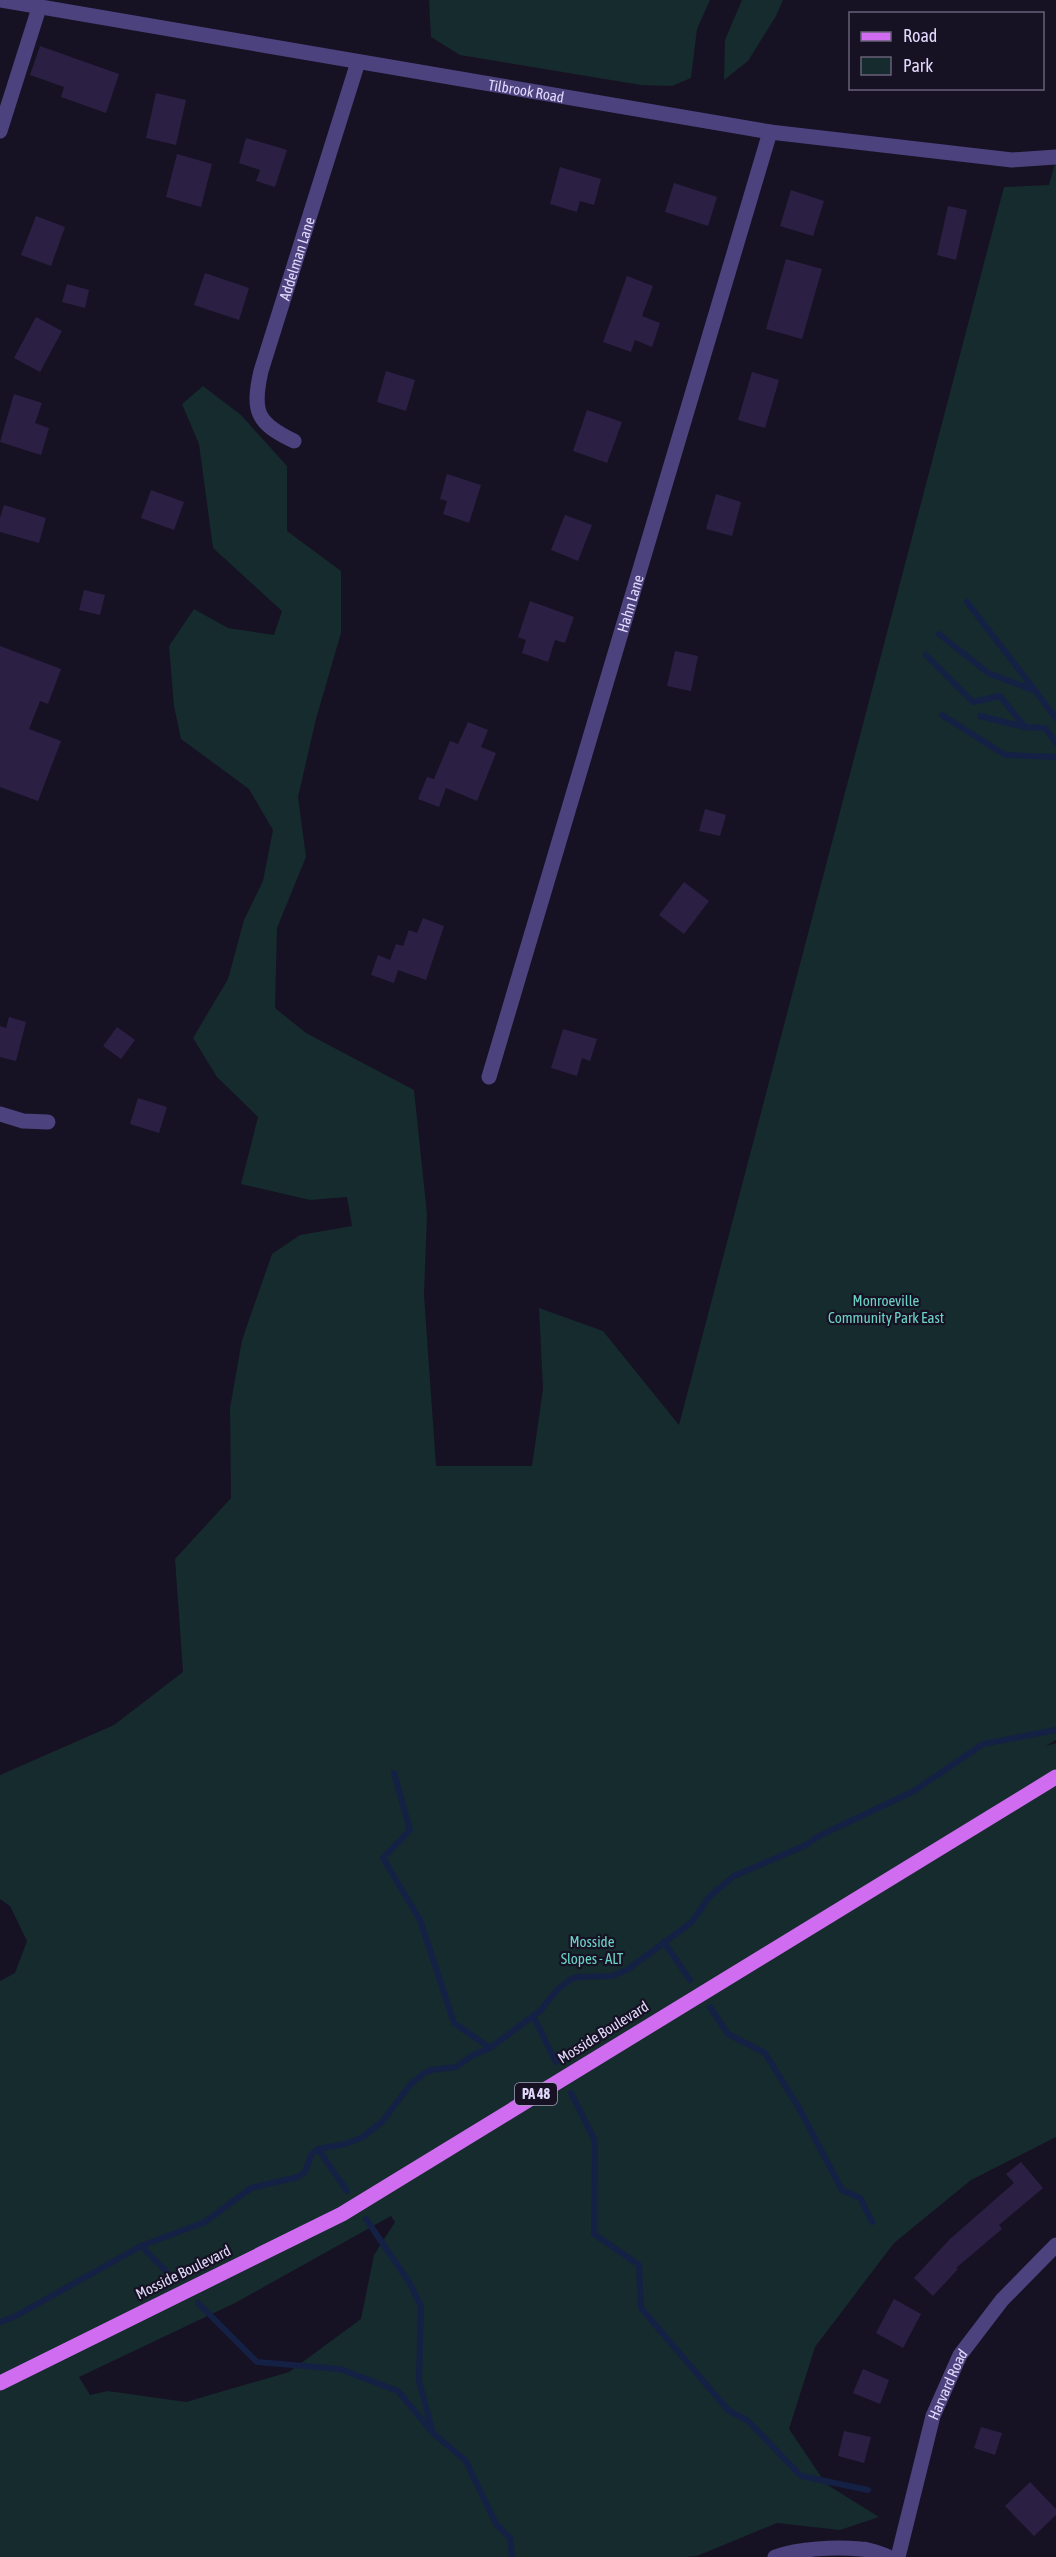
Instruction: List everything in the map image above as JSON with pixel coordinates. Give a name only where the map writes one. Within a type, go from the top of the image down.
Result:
[{"type":"main road","name":"Mosside Boulevard","points":[[0,2383],[342,2214],[1056,1777]]},
{"type":"street","name":"Tilbrook Road","points":[[0,0],[770,132],[1012,160],[1056,157]]},
{"type":"street","points":[[0,131],[39,8]]},
{"type":"street","name":"Addelman Lane","points":[[294,441],[274,431],[268,425],[260,415],[255,396],[266,354],[358,62]]},
{"type":"street","name":"Hahn Lane","points":[[489,1077],[770,132]]},
{"type":"street","points":[[0,1114],[23,1121],[48,1122]]},
{"type":"street","name":"Harvard Road","points":[[898,2557],[933,2416],[960,2355],[1002,2300],[1056,2244]]},
{"type":"street","points":[[775,2557],[786,2553],[839,2548],[864,2549],[889,2557]]},
{"type":"green space","points":[[429,0],[710,0],[697,29],[691,78],[672,86],[641,85],[460,55],[431,37]]},
{"type":"green space","points":[[742,0],[783,0],[776,16],[748,61],[724,80],[725,40]]},
{"type":"green space","points":[[1056,160],[1056,1740],[1046,1746],[1056,1743],[1056,2137],[971,2180],[894,2243],[815,2347],[789,2429],[826,2484],[879,2517],[840,2530],[777,2523],[697,2556],[686,2557],[0,2557],[0,1981],[15,1973],[27,1941],[10,1906],[0,1899],[0,1775],[114,1725],[183,1672],[175,1559],[231,1498],[230,1408],[242,1340],[272,1254],[300,1235],[352,1226],[347,1197],[310,1200],[241,1184],[258,1117],[217,1077],[193,1038],[228,979],[244,920],[263,881],[273,830],[249,789],[181,739],[174,706],[169,646],[194,609],[228,628],[274,635],[282,611],[213,548],[199,444],[182,404],[203,386],[241,415],[287,466],[287,531],[341,571],[341,633],[316,719],[298,797],[306,857],[277,928],[275,1008],[306,1033],[414,1090],[427,1214],[424,1295],[436,1466],[532,1466],[543,1389],[539,1308],[603,1331],[679,1425],[1004,187],[1049,185]],"holes":[[[391,2216],[395,2222],[374,2255],[361,2319],[289,2372],[186,2402],[108,2391],[90,2395],[79,2377],[235,2303]]]},
{"type":"building","points":[[40,46],[119,74],[106,113],[61,97],[64,87],[30,75]]},
{"type":"building","points":[[156,93],[186,100],[176,145],[146,138]]},
{"type":"building","points":[[246,138],[287,150],[275,187],[256,181],[260,170],[239,163]]},
{"type":"building","points":[[177,154],[212,164],[201,207],[166,197]]},
{"type":"building","points":[[560,167],[601,179],[594,205],[580,201],[577,212],[550,204]]},
{"type":"building","points":[[674,183],[717,197],[708,226],[665,212]]},
{"type":"building","points":[[791,190],[824,201],[813,236],[780,226]]},
{"type":"building","points":[[948,206],[967,210],[956,260],[937,255]]},
{"type":"building","points":[[36,216],[65,227],[51,266],[21,255]]},
{"type":"building","points":[[786,259],[822,269],[802,339],[766,329]]},
{"type":"building","points":[[205,273],[249,288],[239,320],[194,305]]},
{"type":"building","points":[[627,276],[653,286],[642,316],[660,323],[652,347],[635,340],[631,352],[603,342]]},
{"type":"building","points":[[67,284],[89,290],[85,308],[62,302]]},
{"type":"building","points":[[36,317],[62,331],[40,372],[14,358]]},
{"type":"building","points":[[386,371],[415,380],[406,411],[377,402]]},
{"type":"building","points":[[752,372],[779,380],[765,428],[738,420]]},
{"type":"building","points":[[14,394],[42,403],[35,423],[49,428],[41,455],[0,442]]},
{"type":"building","points":[[587,410],[622,422],[607,463],[573,451]]},
{"type":"building","points":[[447,474],[481,485],[469,523],[443,514],[447,501],[440,499]]},
{"type":"building","points":[[151,490],[184,502],[174,530],[141,518]]},
{"type":"building","points":[[716,494],[741,502],[732,536],[706,529]]},
{"type":"building","points":[[4,505],[46,518],[39,543],[0,532],[0,518]]},
{"type":"building","points":[[565,515],[592,525],[578,561],[551,550]]},
{"type":"building","points":[[84,590],[105,595],[100,615],[79,610]]},
{"type":"building","points":[[530,601],[574,617],[565,643],[555,640],[548,662],[522,653],[526,640],[518,637]]},
{"type":"building","points":[[0,646],[61,669],[48,704],[40,701],[29,729],[61,741],[38,801],[0,787]]},
{"type":"building","points":[[675,651],[698,656],[691,691],[667,686]]},
{"type":"building","points":[[468,722],[488,730],[481,747],[496,753],[477,801],[446,788],[439,807],[418,799],[427,777],[434,779],[450,741],[458,744]]},
{"type":"building","points":[[705,809],[726,815],[720,836],[699,831]]},
{"type":"building","points":[[684,882],[709,901],[684,934],[659,915]]},
{"type":"building","points":[[423,918],[444,926],[426,980],[398,970],[394,983],[371,975],[378,955],[390,960],[396,944],[403,946],[409,930],[417,933]]},
{"type":"building","points":[[9,1017],[26,1022],[16,1061],[0,1057],[0,1026],[6,1028]]},
{"type":"building","points":[[117,1027],[135,1040],[121,1059],[103,1046]]},
{"type":"building","points":[[563,1029],[597,1039],[590,1061],[582,1058],[577,1076],[551,1068]]},
{"type":"building","points":[[138,1098],[167,1107],[159,1133],[130,1124]]},
{"type":"building","points":[[1021,2162],[1043,2188],[999,2225],[1002,2229],[956,2268],[958,2269],[933,2296],[914,2278],[950,2239],[1014,2183],[1006,2174]]},
{"type":"building","points":[[894,2299],[921,2314],[903,2348],[876,2333]]},
{"type":"building","points":[[863,2369],[889,2380],[880,2404],[853,2393]]},
{"type":"building","points":[[981,2427],[1002,2433],[995,2455],[974,2448]]},
{"type":"building","points":[[844,2431],[871,2437],[864,2463],[838,2456]]},
{"type":"building","points":[[1030,2482],[1056,2509],[1056,2515],[1034,2536],[1005,2506]]},
{"type":"waterway","points":[[967,602],[1056,718]]},
{"type":"waterway","points":[[939,634],[988,673],[1033,690]]},
{"type":"waterway","points":[[926,655],[973,702],[1000,696],[1025,727],[1045,728],[1056,743]]},
{"type":"waterway","points":[[942,715],[1005,755],[1056,757]]},
{"type":"waterway","points":[[980,716],[1025,727]]},
{"type":"waterway","points":[[0,2322],[14,2317],[141,2246],[205,2222],[251,2188],[298,2177],[305,2172],[311,2155],[318,2149],[345,2144],[361,2138],[382,2122],[410,2085],[423,2074],[431,2070],[456,2067],[473,2055],[490,2048],[540,2011],[557,1990],[571,1979],[612,1976],[627,1970],[692,1922],[709,1897],[734,1876],[806,1845],[817,1837],[914,1791],[983,1744],[1056,1730]]},
{"type":"waterway","points":[[394,1773],[410,1830],[383,1858],[420,1920],[454,2023],[490,2048]]},
{"type":"waterway","points":[[664,1942],[690,1980]]},
{"type":"waterway","points":[[710,2007],[728,2034],[765,2053],[799,2108],[842,2190],[860,2198],[872,2222]]},
{"type":"waterway","points":[[533,2016],[556,2062]]},
{"type":"waterway","points":[[571,2093],[595,2141],[594,2234],[639,2265],[641,2308],[729,2411],[748,2421],[801,2476],[868,2490]]},
{"type":"waterway","points":[[318,2149],[347,2191]]},
{"type":"waterway","points":[[366,2219],[409,2282],[421,2306],[419,2381],[432,2429]]},
{"type":"waterway","points":[[141,2246],[174,2279]]},
{"type":"waterway","points":[[198,2303],[257,2362],[340,2369],[398,2391],[433,2433],[466,2461],[496,2524],[510,2538],[512,2557]]},
{"type":"park label","name":"Monroeville Community Park East","points":[[886,1308]]},
{"type":"park label","name":"Mosside Slopes - ALT","points":[[592,1950]]}]
